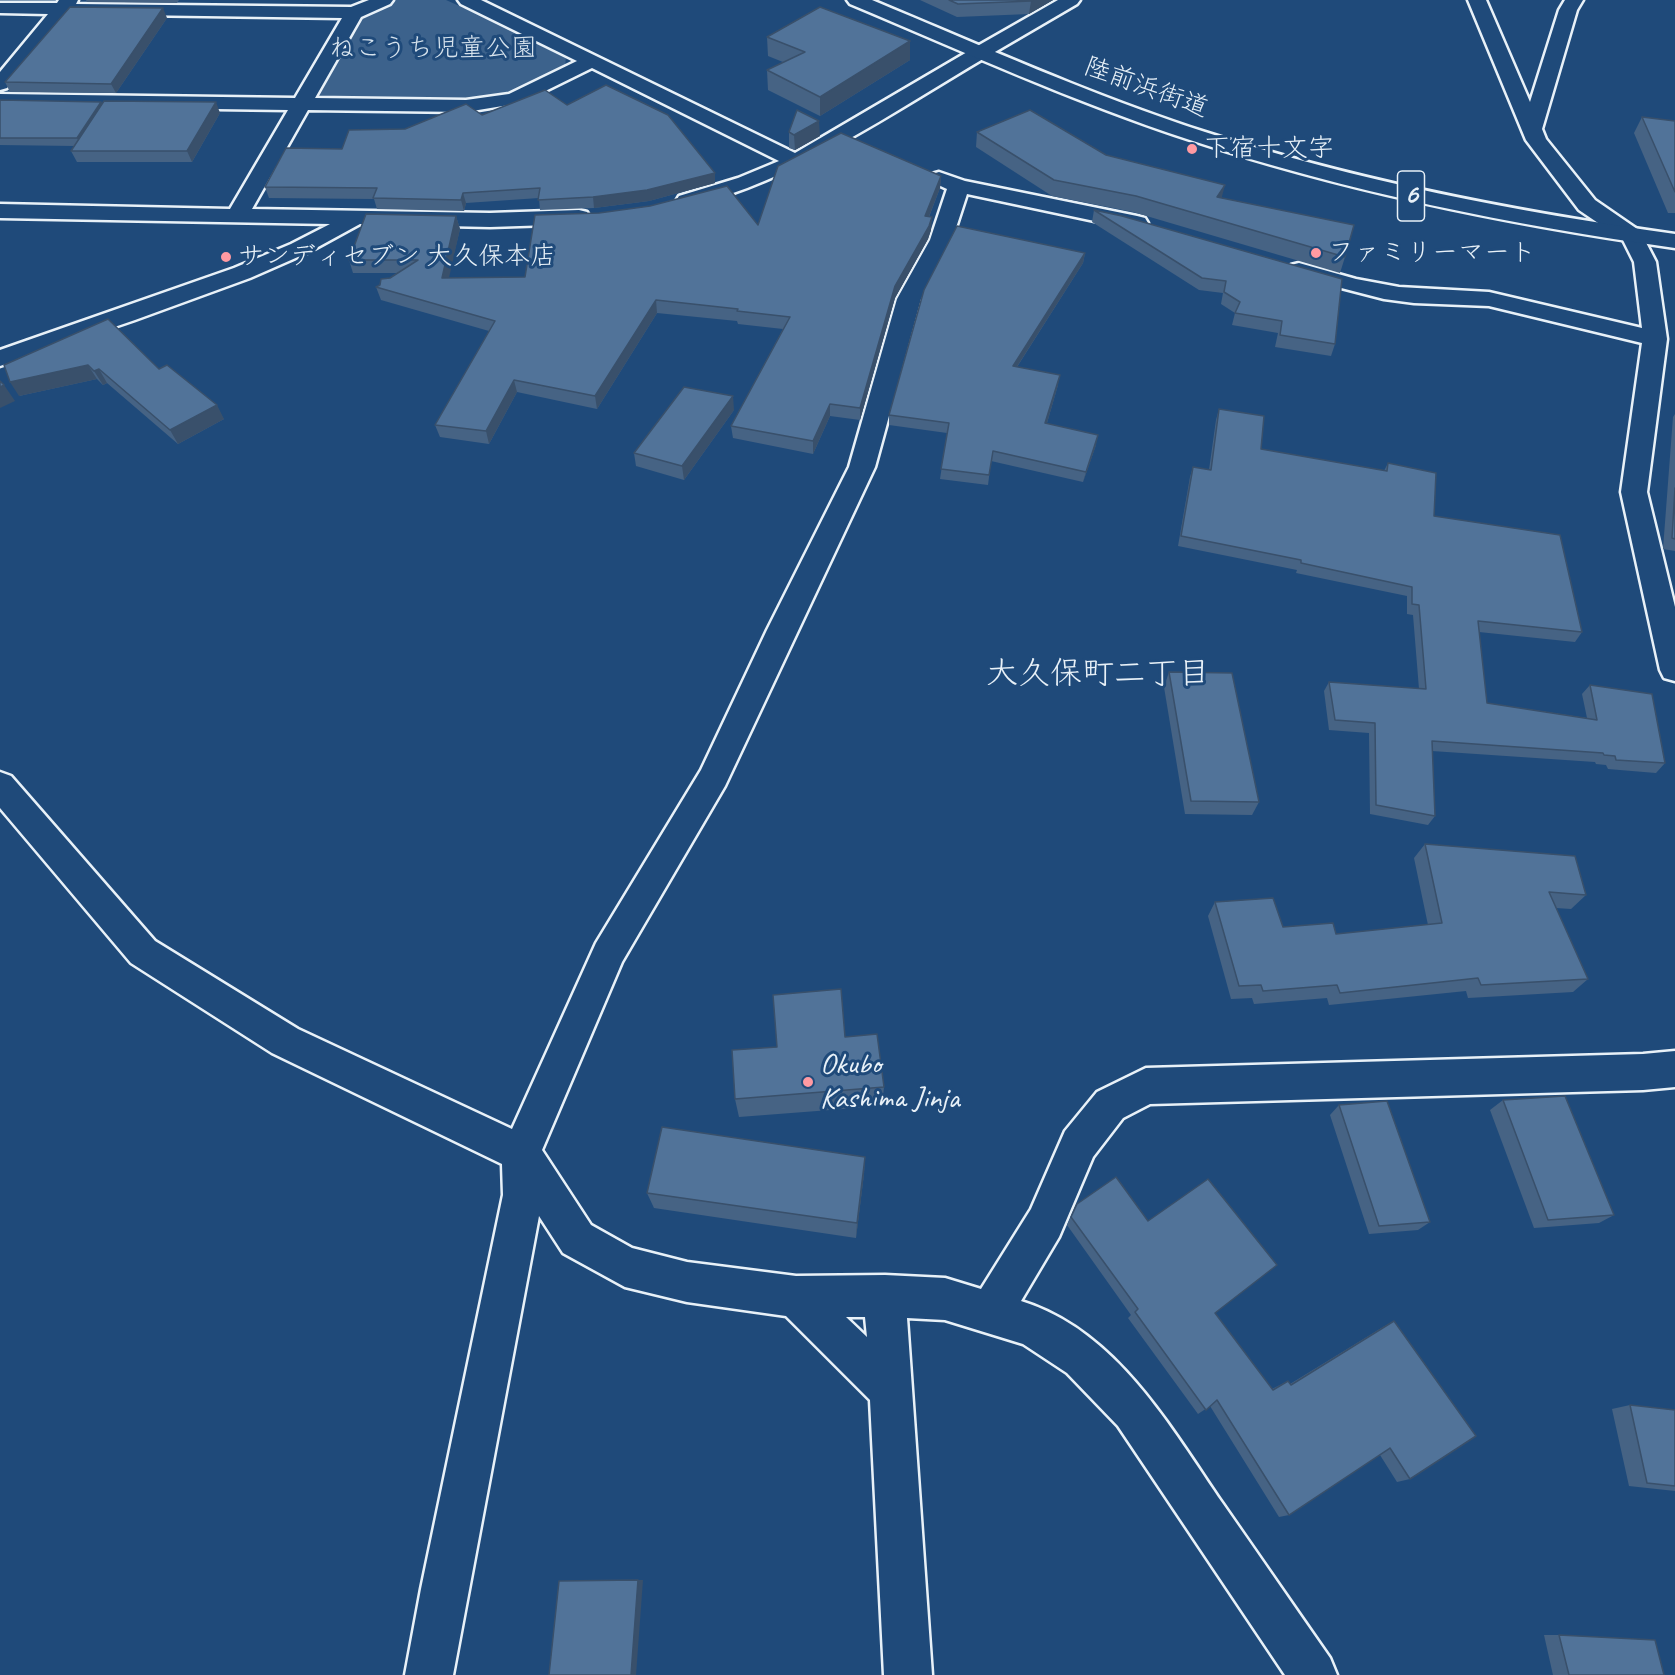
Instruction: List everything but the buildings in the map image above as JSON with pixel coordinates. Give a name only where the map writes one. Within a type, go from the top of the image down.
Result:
[{"type":"main road","points":[[0,8],[65,5],[354,13],[384,0]]},
{"type":"main road","points":[[467,0],[796,161]]},
{"type":"main road","name":"陸前浜街道","points":[[856,0],[1100,101],[1196,136],[1301,168],[1406,195],[1518,217],[1675,241]]},
{"type":"main road","points":[[670,205],[746,183],[796,161],[1071,0]]},
{"type":"main road","points":[[1477,0],[1536,140],[1587,205],[1632,236],[1645,262],[1655,339],[1634,492],[1664,580],[1675,670]]},
{"type":"main road","points":[[1532,128],[1568,9],[1574,0]]},
{"type":"main road","points":[[0,84],[65,5]]},
{"type":"main road","points":[[237,216],[354,13]]},
{"type":"main road","points":[[0,100],[466,106],[514,99],[592,61]]},
{"type":"main road","points":[[839,135],[860,144]]},
{"type":"main road","points":[[925,172],[959,186],[1055,204],[1158,229]]},
{"type":"main road","points":[[429,1675],[444,1589],[523,1195],[521,1153],[608,954],[714,777],[782,630],[862,467],[909,299],[941,240],[959,186]]},
{"type":"main road","points":[[0,211],[490,220],[601,216]]},
{"type":"main road","points":[[0,358],[135,313],[263,265],[318,241],[355,218]]},
{"type":"main road","points":[[1283,266],[1362,289],[1416,296],[1467,296],[1489,299],[1655,339]]},
{"type":"main road","points":[[0,785],[143,952],[285,1041],[521,1153],[577,1239],[625,1267],[687,1282],[796,1297],[885,1296],[945,1299],[1033,1326],[1082,1358],[1132,1411],[1313,1675]]},
{"type":"main road","points":[[991,1312],[1045,1223],[1079,1144],[1110,1105],[1146,1086],[1644,1072],[1675,1069]]},
{"type":"main road","points":[[885,1296],[908,1675]]},
{"type":"main road","points":[[796,1297],[891,1391]]},
{"type":"green space","name":"ねこうち児童公園","points":[[394,0],[446,0],[566,54],[565,70],[502,95],[455,101],[326,99],[315,95],[359,16],[367,10]]},
{"type":"place","name":"下宿十文字","points":[[1192,149]]},
{"type":"place","name":"ファミリーマート","points":[[1316,253]]},
{"type":"place","name":"サンディセブン 大久保本店","points":[[226,257]]},
{"type":"place","name":"Okubo Kashima Jinja","points":[[808,1082]]},
{"type":"district","name":"大久保町二丁目","points":[[1098,675]]}]
